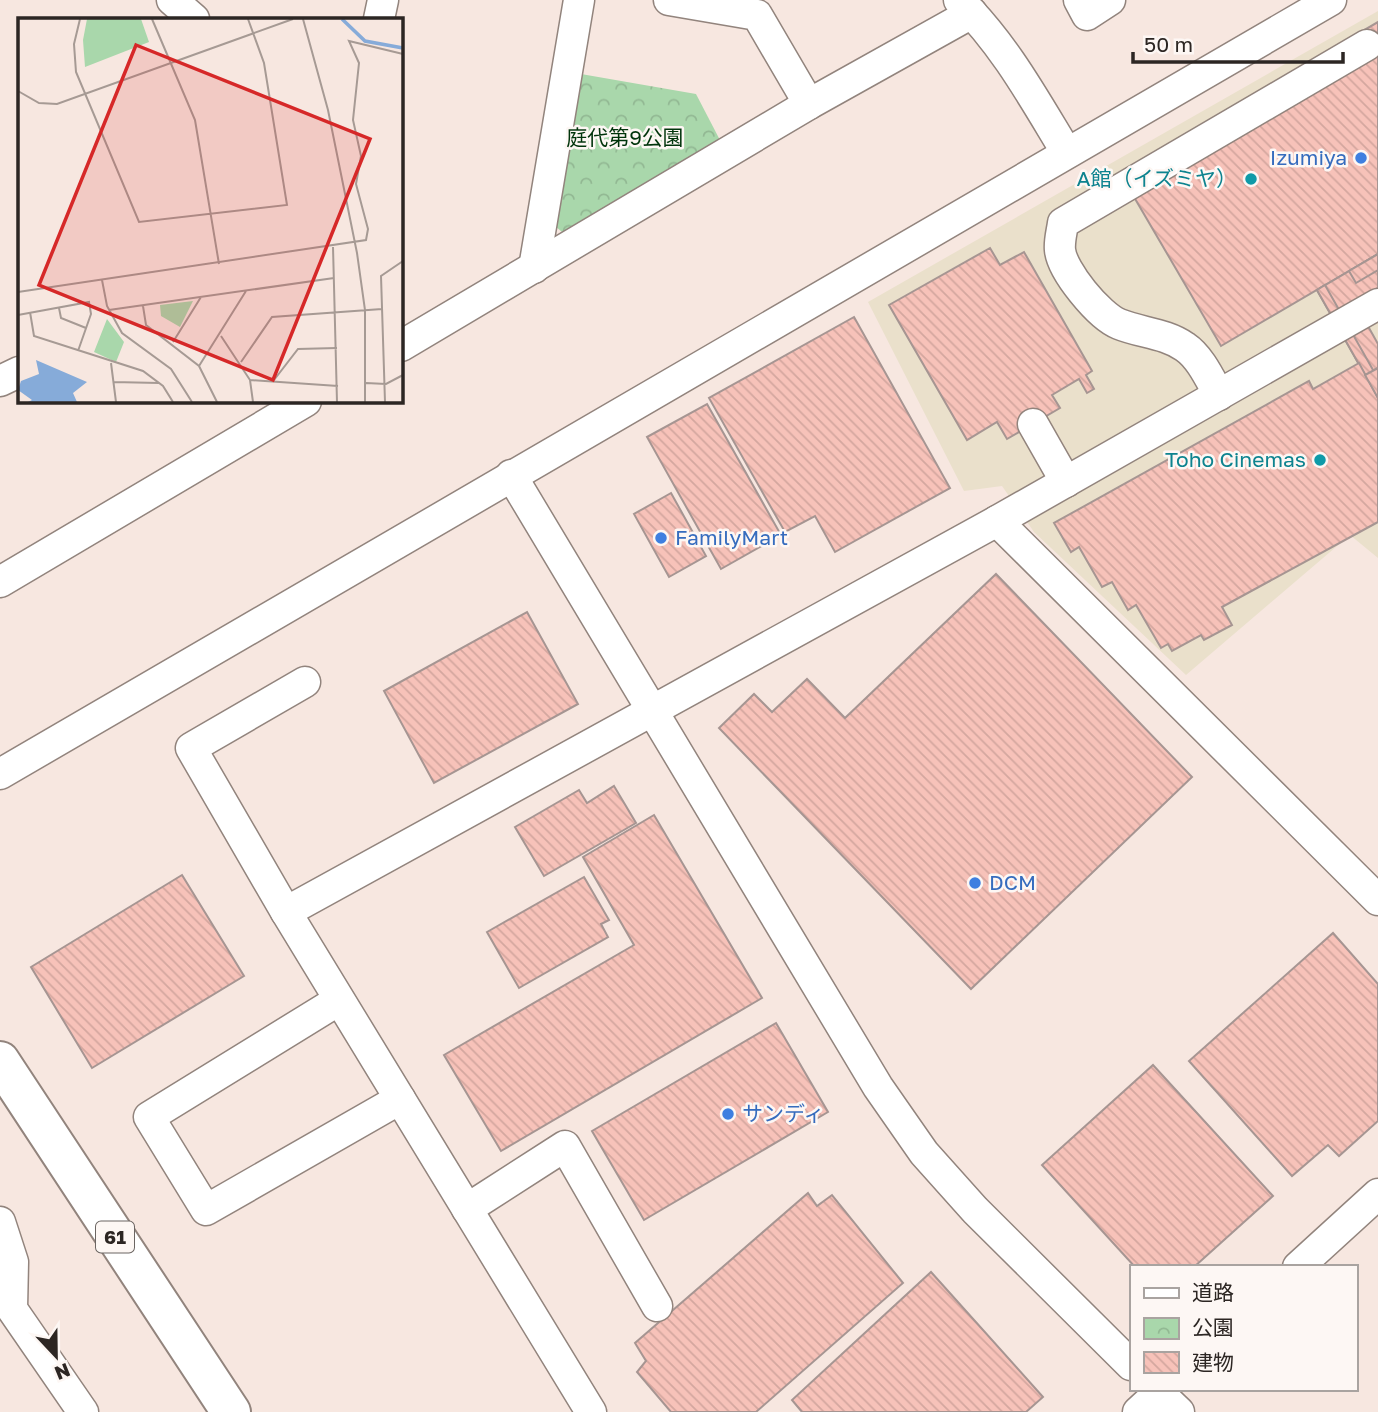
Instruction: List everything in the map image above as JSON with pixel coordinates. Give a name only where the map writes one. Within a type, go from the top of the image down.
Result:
[{"type":"main road","name":"61","points":[[0,1061],[231,1412]]},
{"type":"street","points":[[172,0],[193,18]]},
{"type":"street","points":[[379,18],[383,0]]},
{"type":"street","points":[[534,268],[579,0]]},
{"type":"street","points":[[669,0],[757,16],[808,104]]},
{"type":"street","points":[[1079,0],[1087,15],[1110,0]]},
{"type":"street","points":[[0,774],[1331,0]]},
{"type":"street","points":[[402,345],[808,104],[965,7],[989,31],[1014,65],[1067,153]]},
{"type":"street","points":[[1219,395],[1187,348],[1169,338],[1117,323],[1096,309],[1077,284],[1060,251],[1063,223],[1158,173],[1367,45]]},
{"type":"street","points":[[286,912],[997,521],[1378,304]]},
{"type":"street","points":[[0,381],[18,372]]},
{"type":"street","points":[[0,582],[304,402]]},
{"type":"street","points":[[1033,424],[1066,482]]},
{"type":"street","points":[[511,475],[877,1087],[924,1153],[975,1210],[1130,1364]]},
{"type":"street","points":[[997,521],[1378,900]]},
{"type":"street","points":[[305,682],[191,748],[286,912],[591,1412]]},
{"type":"street","points":[[340,1000],[149,1118],[206,1210],[400,1099]]},
{"type":"street","points":[[467,1209],[565,1146],[657,1306]]},
{"type":"street","points":[[1300,1265],[1378,1194]]},
{"type":"street","points":[[0,1222],[13,1262],[12,1309],[83,1412]]},
{"type":"shaded area","points":[[1378,11],[1378,558],[1350,535],[1186,675],[1034,532],[1002,486],[964,491],[868,302]]},
{"type":"green space","name":"庭代第9公園","points":[[581,74],[696,94],[722,144],[568,232],[562,232],[555,226]]},
{"type":"building","name":"A館（イズミヤ）","points":[[1378,22],[1378,254],[1221,346],[1120,173]]},
{"type":"building","points":[[990,248],[1000,265],[1024,252],[1092,371],[1086,375],[1094,389],[1087,393],[1079,379],[1052,395],[1060,408],[1007,439],[997,422],[967,440],[889,305]]},
{"type":"building","points":[[1378,254],[1378,288],[1354,301],[1378,344],[1378,368],[1365,375],[1317,290]]},
{"type":"building","points":[[1378,254],[1378,270],[1356,283],[1349,271]]},
{"type":"building","points":[[1325,285],[1377,377],[1369,382],[1317,290]]},
{"type":"building","points":[[854,317],[950,488],[835,552],[815,516],[785,532],[709,398]]},
{"type":"building","points":[[1359,363],[1378,398],[1378,522],[1222,607],[1232,625],[1204,640],[1201,635],[1172,651],[1168,644],[1161,648],[1136,605],[1128,610],[1112,582],[1102,587],[1079,547],[1071,552],[1054,523],[1309,381],[1313,389]]},
{"type":"building","points":[[1378,368],[1378,398],[1365,375]]},
{"type":"building","points":[[707,404],[781,535],[721,569],[647,437]]},
{"type":"building","points":[[671,493],[706,556],[669,577],[634,514]]},
{"type":"building","name":"DCM","points":[[996,574],[1192,777],[971,989],[719,728],[754,694],[772,712],[807,679],[845,718]]},
{"type":"building","points":[[527,612],[578,704],[434,783],[384,691]]},
{"type":"building","points":[[614,786],[636,823],[544,876],[515,827],[579,790],[587,803]]},
{"type":"building","points":[[654,815],[762,998],[501,1151],[444,1055],[634,945],[583,857]]},
{"type":"building","points":[[182,875],[244,976],[92,1068],[31,967]]},
{"type":"building","points":[[584,877],[609,920],[601,924],[608,937],[519,988],[487,932]]},
{"type":"building","points":[[1333,933],[1378,984],[1378,1121],[1339,1156],[1328,1145],[1292,1176],[1189,1061]]},
{"type":"building","points":[[776,1023],[828,1112],[644,1220],[592,1131]]},
{"type":"building","points":[[1153,1065],[1273,1196],[1196,1265],[1133,1265],[1042,1165]]},
{"type":"building","points":[[808,1193],[817,1206],[832,1195],[903,1283],[756,1412],[671,1412],[637,1372],[646,1361],[635,1343]]},
{"type":"building","points":[[931,1272],[1043,1397],[1026,1412],[802,1412],[792,1400]]},
{"type":"place","name":"Izumiya","points":[[1361,158]]},
{"type":"place","name":"A館（イズミヤ）","points":[[1251,179]]},
{"type":"place","name":"Toho Cinemas","points":[[1320,460]]},
{"type":"place","name":"FamilyMart","points":[[661,538]]},
{"type":"place","name":"DCM","points":[[975,883]]},
{"type":"place","name":"サンディ","points":[[728,1114]]}]
